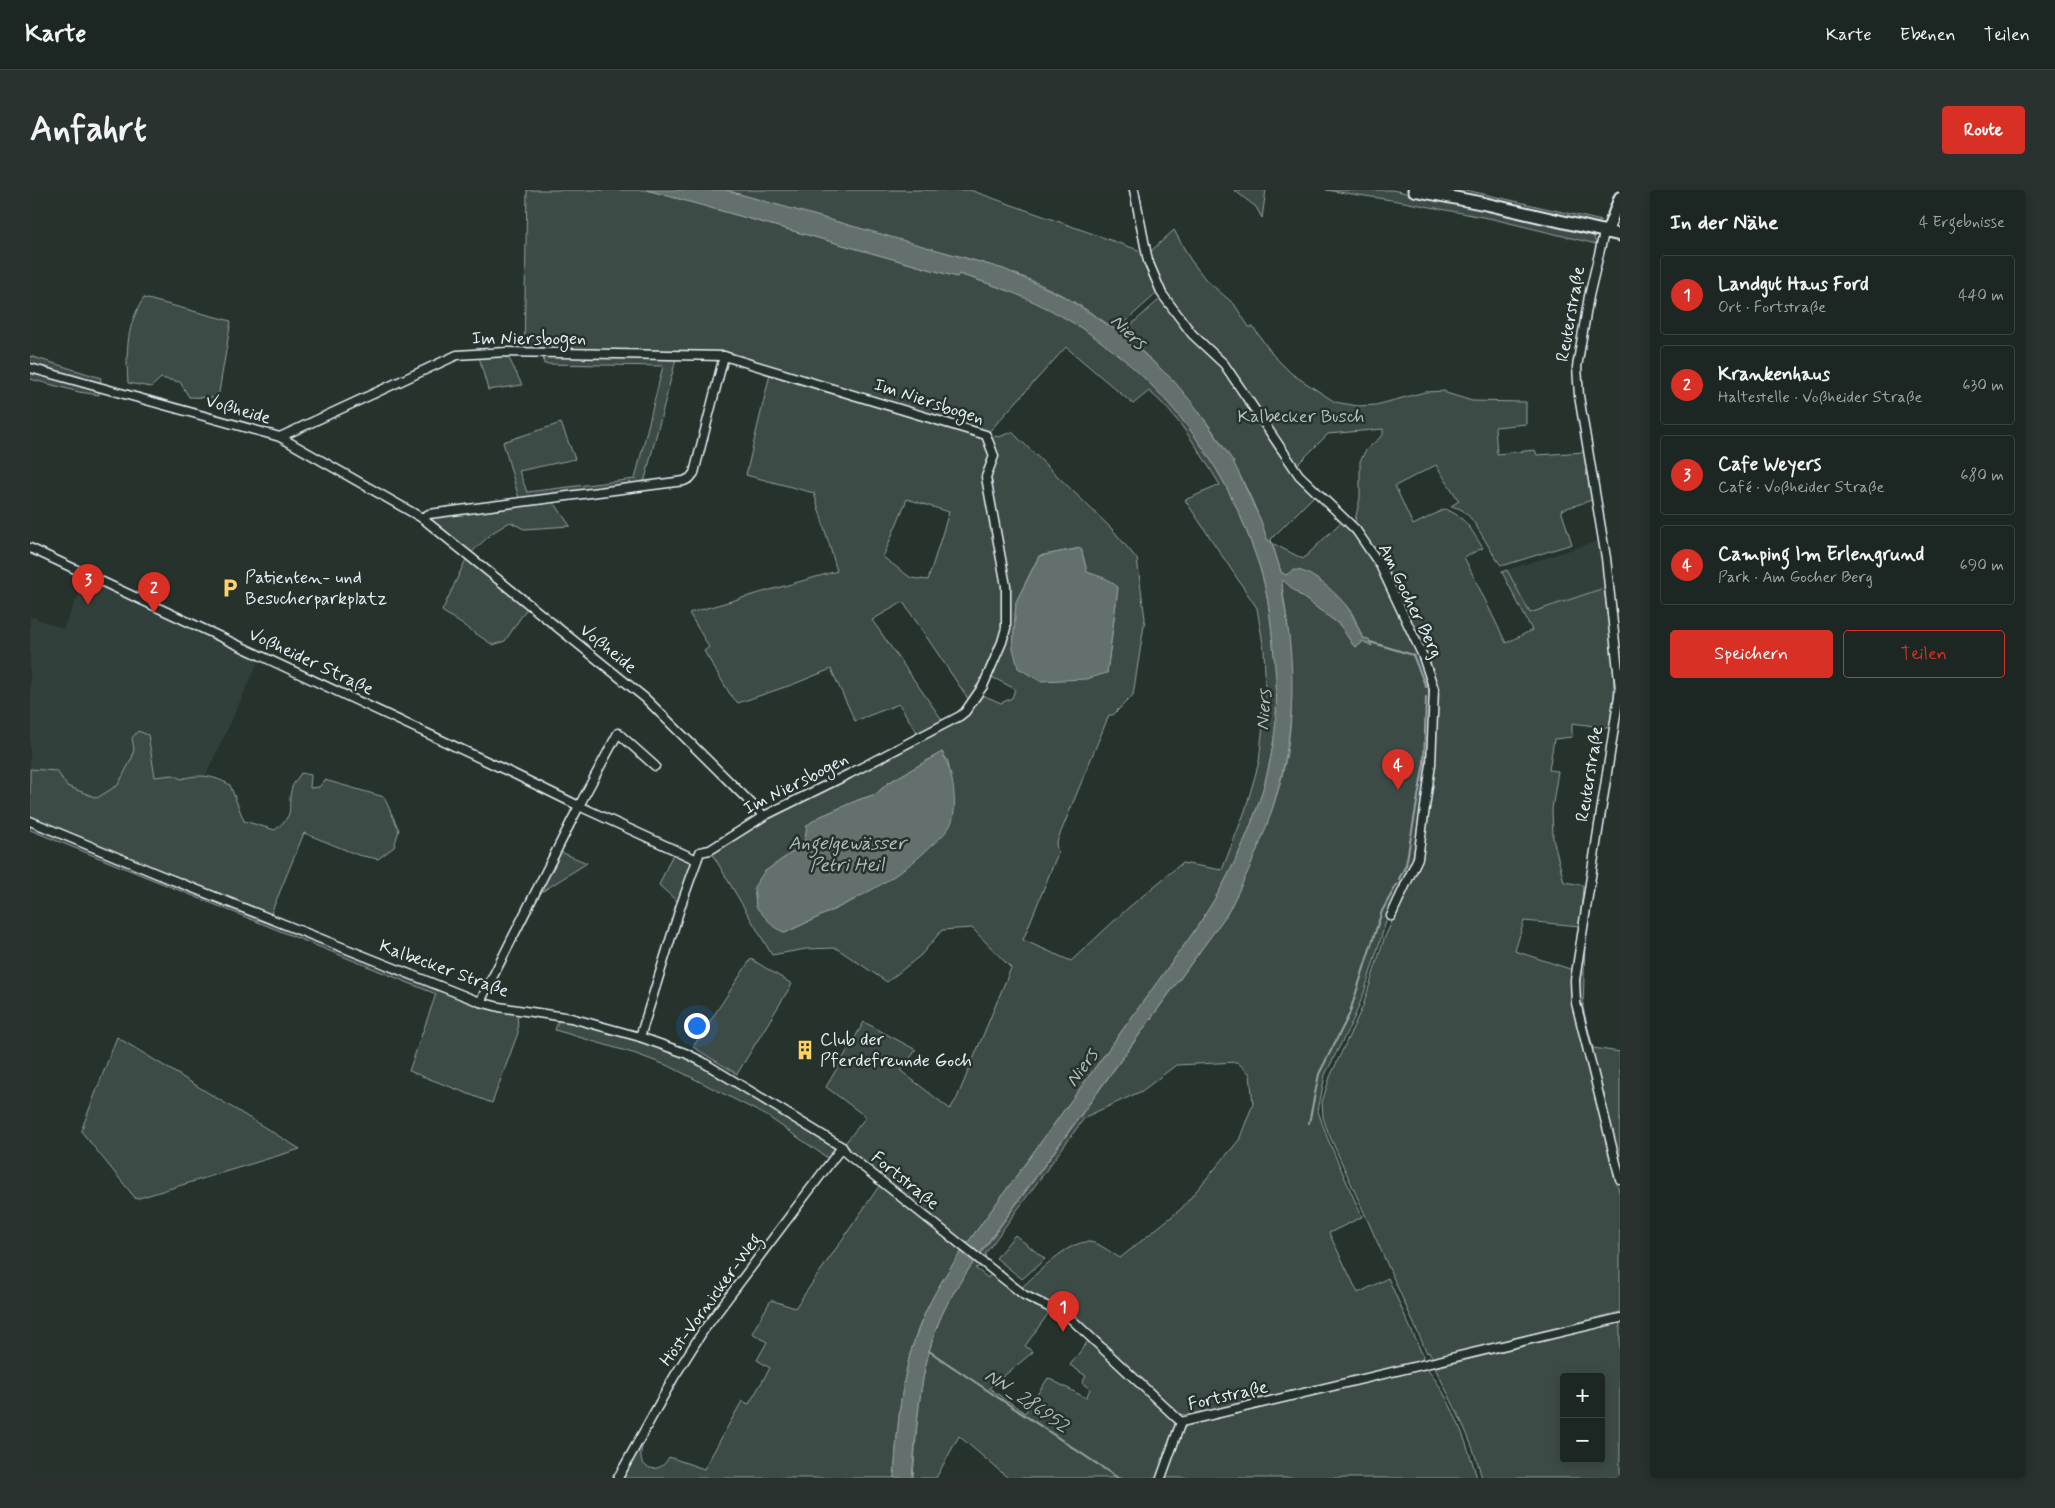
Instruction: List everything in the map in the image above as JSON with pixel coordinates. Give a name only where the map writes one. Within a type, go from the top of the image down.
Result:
[{"type":"main road","points":[[1414,190],[1620,235]]},
{"type":"street","name":"Am Gocher Berg","points":[[1134,190],[1148,261],[1162,294],[1192,334],[1224,364],[1299,475],[1356,530],[1380,565],[1422,654],[1434,689],[1431,764],[1418,858],[1391,916]]},
{"type":"street","name":"Reuterstraße","points":[[1620,197],[1607,232],[1603,237],[1589,296],[1576,367],[1579,396],[1606,558],[1620,689],[1575,980],[1576,1003],[1620,1179]]},
{"type":"street","name":"Im Niersbogen","points":[[280,437],[456,355],[515,352],[724,356],[986,435],[994,456],[986,478],[1006,586],[1007,618],[1002,642],[983,686],[965,712],[960,716],[764,816],[710,850],[700,852],[697,860]]},
{"type":"street","points":[[422,518],[428,514],[684,481],[690,478],[694,473],[724,356]]},
{"type":"street","name":"Voßheide","points":[[30,368],[280,437],[422,518],[645,698],[764,816]]},
{"type":"street","name":"Voßheider Straße","points":[[30,548],[497,766],[578,806],[697,860]]},
{"type":"street","points":[[480,1002],[578,806],[618,733],[655,766]]},
{"type":"street","name":"Kalbecker Straße","points":[[30,821],[160,875],[480,1002],[499,1007],[571,1018],[684,1053],[842,1147]]},
{"type":"street","points":[[640,1038],[681,905],[697,860]]},
{"type":"street","name":"Fortstraße","points":[[842,1147],[848,1154],[978,1260],[1024,1294],[1069,1317],[1181,1422],[1620,1318]]},
{"type":"street","name":"Höst-Vornicker-Weg","points":[[618,1478],[674,1377],[704,1331],[842,1147]]},
{"type":"street","points":[[1161,1478],[1181,1422]]},
{"type":"shaded area","points":[[1598,542],[1604,588],[1530,613],[1507,570]]},
{"type":"shaded area","points":[[88,575],[261,656],[160,875],[30,821],[30,616],[63,629]]},
{"type":"green space","points":[[527,190],[647,190],[957,277],[958,274],[1025,297],[1063,316],[1099,339],[1132,366],[1162,396],[1189,428],[1213,464],[1233,501],[1259,566],[1266,592],[1271,627],[1276,677],[1276,720],[1271,758],[1256,811],[1246,837],[1222,886],[1193,933],[969,1241],[936,1291],[918,1329],[906,1371],[899,1413],[894,1478],[618,1478],[637,1443],[643,1445],[641,1460],[648,1468],[659,1467],[669,1457],[704,1469],[742,1401],[749,1404],[770,1368],[757,1360],[767,1342],[752,1333],[771,1300],[795,1308],[882,1182],[842,1148],[832,1161],[767,1116],[671,1067],[636,1054],[555,1030],[560,1016],[684,1053],[842,1147],[866,1117],[826,1087],[864,1022],[916,1050],[901,1071],[950,1109],[957,1098],[1011,968],[972,928],[942,930],[921,955],[887,982],[836,948],[806,949],[772,955],[710,850],[764,816],[920,737],[899,704],[855,721],[831,669],[738,703],[730,694],[704,651],[709,647],[689,613],[837,571],[814,493],[746,475],[771,370],[724,356],[677,355],[643,487],[552,499],[570,526],[524,529],[510,522],[492,533],[469,555],[529,605],[505,641],[493,645],[442,611],[468,555],[422,518],[520,502],[503,442],[561,423],[575,459],[519,471],[527,492],[635,479],[663,366],[544,364],[543,353],[524,352]],"holes":[[[1066,347],[1133,404],[1149,391],[1179,423],[1197,447],[1220,485],[1185,500],[1257,608],[1264,650],[1266,696],[1259,762],[1245,811],[1222,870],[1182,863],[1127,909],[1071,961],[1023,940],[1058,853],[1056,844],[1109,715],[1113,715],[1133,695],[1145,619],[1137,559],[1112,529],[1012,432],[999,437],[987,434]],[[907,499],[949,512],[928,580],[911,578],[883,557]],[[1081,548],[1087,572],[1118,588],[1107,673],[1013,648],[1016,602],[1039,556]],[[903,602],[971,703],[945,724],[872,620]],[[988,675],[1015,689],[1012,698],[1001,703],[978,693]],[[942,752],[948,761],[953,795],[854,900],[785,933],[764,872],[804,844],[819,817],[876,794],[888,783]]]},
{"type":"green space","points":[[725,190],[970,190],[1141,251],[1129,190],[1133,190],[1146,262],[1145,268],[1157,293],[1118,328],[1123,332],[1160,299],[1189,336],[1222,367],[1276,450],[1293,472],[1315,495],[1271,539],[1272,543],[1267,539],[1251,497],[1230,458],[1205,420],[1177,386],[1145,354],[1110,326],[1073,301],[1033,281],[987,264]]},
{"type":"green space","points":[[1234,190],[1266,190],[1262,218],[1256,207]]},
{"type":"green space","points":[[1326,190],[1392,190],[1593,234],[1596,244],[1493,219],[1404,202]]},
{"type":"green space","points":[[1440,190],[1466,190],[1602,221],[1594,224]]},
{"type":"green space","name":"Kalbecker Busch","points":[[1174,230],[1190,259],[1206,280],[1234,304],[1249,327],[1253,327],[1273,355],[1292,374],[1335,402],[1358,406],[1376,405],[1425,392],[1445,391],[1446,393],[1472,401],[1526,402],[1526,424],[1495,427],[1497,454],[1535,450],[1537,455],[1584,452],[1592,500],[1561,510],[1572,544],[1505,565],[1501,565],[1496,559],[1467,514],[1461,509],[1451,506],[1459,501],[1436,465],[1395,486],[1413,525],[1445,509],[1463,520],[1471,530],[1483,548],[1464,557],[1506,643],[1532,630],[1502,572],[1507,570],[1530,613],[1604,588],[1613,659],[1614,697],[1609,728],[1572,723],[1572,737],[1554,739],[1549,770],[1558,771],[1552,809],[1553,838],[1564,882],[1583,885],[1580,926],[1524,921],[1515,951],[1573,970],[1571,990],[1574,1013],[1620,1195],[1620,1312],[1433,1358],[1429,1352],[1427,1353],[1328,1132],[1323,1117],[1322,1102],[1330,1077],[1363,1006],[1384,939],[1421,858],[1433,764],[1438,688],[1423,650],[1354,525],[1360,498],[1360,461],[1366,450],[1383,435],[1383,429],[1328,434],[1297,465],[1227,362],[1196,331],[1167,294],[1153,266],[1150,252]]},
{"type":"green space","points":[[144,298],[231,321],[218,398],[189,397],[180,382],[161,378],[151,387],[128,383],[128,339],[134,318]]},
{"type":"green space","points":[[506,352],[522,385],[488,390],[478,353]]},
{"type":"green space","points":[[30,356],[101,378],[99,395],[79,392],[30,379]]},
{"type":"green space","points":[[1341,522],[1356,538],[1383,577],[1404,620],[1430,685],[1429,764],[1411,868],[1408,878],[1402,880],[1399,885],[1401,891],[1389,912],[1364,993],[1354,1018],[1325,1075],[1318,1111],[1327,1137],[1362,1217],[1329,1233],[1358,1293],[1388,1278],[1423,1356],[1422,1361],[1191,1416],[1179,1414],[1065,1311],[1021,1288],[1062,1252],[1080,1243],[1089,1242],[1097,1244],[1120,1258],[1181,1209],[1239,1140],[1253,1104],[1250,1074],[1237,1062],[1176,1065],[1142,1091],[1085,1117],[985,1254],[987,1261],[979,1256],[1227,914],[1248,869],[1278,791],[1289,741],[1292,689],[1289,637],[1282,586],[1283,579],[1297,593],[1340,625],[1353,645],[1356,647],[1362,641],[1371,645],[1361,634],[1349,609],[1329,590],[1299,570],[1285,575],[1281,572],[1272,543],[1303,559]]},
{"type":"green space","points":[[138,731],[148,735],[155,777],[173,775],[181,779],[206,776],[218,779],[230,785],[244,821],[275,830],[288,815],[292,788],[301,773],[311,775],[310,788],[319,787],[325,780],[384,797],[399,830],[394,847],[378,859],[358,855],[304,833],[269,918],[448,990],[517,1009],[518,1033],[492,1103],[409,1071],[436,994],[30,830],[30,769],[57,771],[67,786],[97,798],[118,785],[132,758],[134,749],[132,738]]},
{"type":"green space","points":[[675,849],[697,860],[681,905],[659,885]]},
{"type":"green space","points":[[556,850],[587,863],[532,898]]},
{"type":"green space","points":[[1585,943],[1583,1008],[1593,1048],[1620,1052],[1620,1168],[1578,997]]},
{"type":"green space","points":[[751,959],[792,984],[737,1074],[693,1047]]},
{"type":"green space","points":[[117,1037],[300,1149],[136,1199],[81,1131]]},
{"type":"green space","points":[[1015,1235],[1045,1259],[1022,1279],[996,1258]]},
{"type":"green space","points":[[975,1260],[982,1266],[975,1268],[988,1278],[991,1274],[1014,1292],[1050,1311],[1025,1346],[1033,1352],[989,1388],[1025,1413],[1048,1378],[1086,1398],[1090,1389],[1082,1383],[1086,1376],[1070,1365],[1088,1341],[1176,1423],[1158,1478],[1008,1478],[959,1436],[936,1478],[913,1478],[920,1397],[927,1358],[947,1304]]},
{"type":"green space","points":[[1620,1323],[1620,1478],[1482,1478],[1467,1434],[1434,1366],[1436,1365],[1437,1367]]},
{"type":"green space","points":[[1426,1368],[1443,1392],[1457,1420],[1477,1478],[1164,1478],[1181,1431],[1187,1426]]},
{"type":"water","points":[[647,190],[725,190],[1004,269],[1065,297],[1122,334],[1173,380],[1194,405],[1233,461],[1261,521],[1267,539],[1272,543],[1281,572],[1286,575],[1296,570],[1319,580],[1347,607],[1363,638],[1369,639],[1372,646],[1362,641],[1356,647],[1353,645],[1340,625],[1297,593],[1283,580],[1291,661],[1291,717],[1287,747],[1274,804],[1253,859],[1227,914],[975,1260],[947,1304],[933,1338],[923,1377],[912,1478],[894,1478],[899,1413],[911,1350],[931,1300],[963,1249],[1193,933],[1222,886],[1246,837],[1256,811],[1271,758],[1276,720],[1275,666],[1266,592],[1250,540],[1233,501],[1213,464],[1189,429],[1162,396],[1132,366],[1099,340],[1063,317],[1025,298],[984,282],[959,274],[957,277]]},
{"type":"water","points":[[1081,548],[1087,572],[1107,579],[1118,587],[1107,673],[1086,679],[1040,681],[1018,668],[1013,648],[1016,602],[1039,556]]},
{"type":"water","name":"Angelgewässer Petri Heil","points":[[942,752],[949,768],[954,790],[952,821],[943,835],[899,873],[863,895],[785,933],[774,927],[756,907],[754,887],[764,872],[804,844],[807,825],[819,817],[876,794],[888,783]]},
{"type":"waterway","points":[[1370,642],[1413,655],[1426,687]]},
{"type":"waterway","points":[[1399,879],[1406,865],[1424,763],[1426,697]]},
{"type":"waterway","points":[[1309,1123],[1319,1074],[1349,1015],[1382,911],[1397,884]]},
{"type":"waterway","name":"NN_286952","points":[[929,1351],[1118,1478]]},
{"type":"place","name":"Patienten- und Besucherparkplatz","points":[[230,588]]},
{"type":"place","name":"Cafe Weyers","points":[[88,605]]},
{"type":"place","name":"Krankenhaus","points":[[154,613]]},
{"type":"place","name":"Camping Im Erlengrund","points":[[1398,790]]},
{"type":"place","name":"Club der Pferdefreunde Goch","points":[[805,1050]]},
{"type":"place","name":"Landgut Haus Ford","points":[[1063,1332]]},
{"type":"water label","name":"Niers","points":[[1128,332]]},
{"type":"water label","name":"Niers","points":[[1264,710]]},
{"type":"water label","name":"Niers","points":[[1082,1068]]}]
